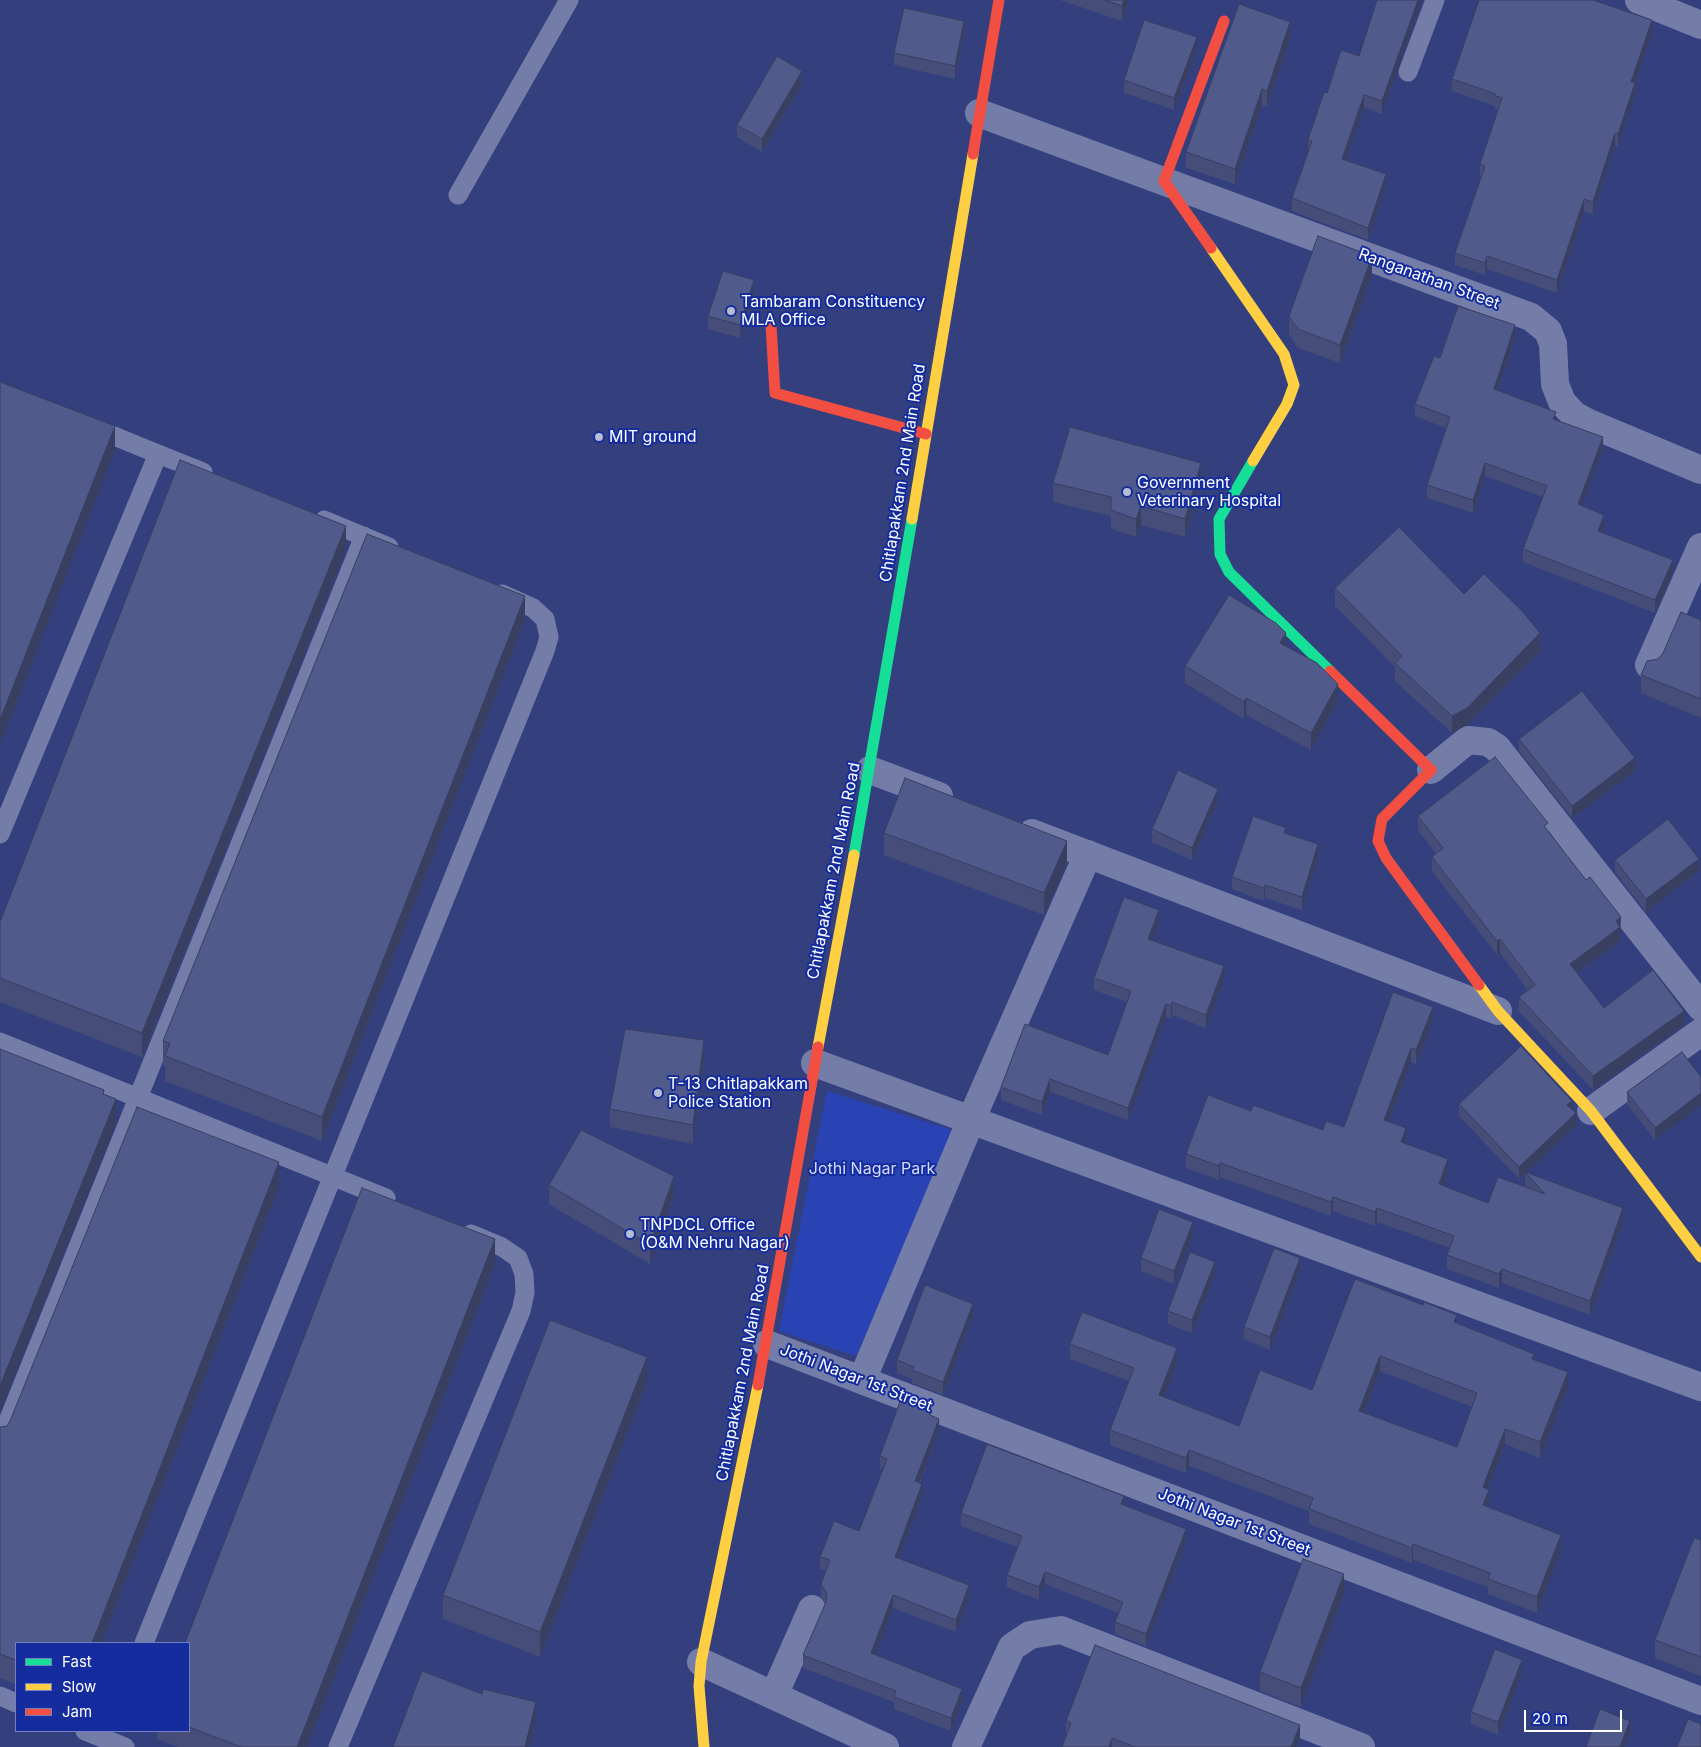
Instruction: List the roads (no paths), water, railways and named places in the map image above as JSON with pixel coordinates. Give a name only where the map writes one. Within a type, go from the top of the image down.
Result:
[{"type":"main road","name":"Chitlapakkam 2nd Main Road","points":[[704,1747],[699,1686],[701,1662],[767,1344],[815,1063],[870,770],[999,0]]},
{"type":"main road","points":[[1224,21],[1164,181],[1284,354],[1294,385],[1287,404],[1219,519],[1220,554],[1230,572],[1431,770],[1382,819],[1378,841],[1386,858],[1498,1011],[1590,1111],[1701,1257]]},
{"type":"main road","points":[[771,325],[775,393],[926,434]]},
{"type":"street","points":[[1639,0],[1668,5],[1701,25]]},
{"type":"street","name":"Ranganathan Street","points":[[979,113],[1530,317],[1548,331],[1553,344],[1554,384],[1562,402],[1574,415],[1591,424],[1701,470]]},
{"type":"street","points":[[1649,665],[1701,547]]},
{"type":"street","points":[[1431,770],[1468,740],[1488,742],[1498,748],[1701,1006]]},
{"type":"street","points":[[870,770],[961,805]]},
{"type":"street","points":[[1006,822],[1498,1011]]},
{"type":"street","points":[[862,1380],[971,1120],[1088,854]]},
{"type":"street","points":[[1590,1111],[1701,1032]]},
{"type":"street","points":[[815,1063],[1701,1387]]},
{"type":"street","name":"Jothi Nagar 1st Street","points":[[767,1344],[1701,1701]]},
{"type":"street","points":[[774,1696],[812,1609]]},
{"type":"street","points":[[966,1747],[1012,1647],[1030,1635],[1061,1630],[1361,1747]]},
{"type":"street","points":[[701,1662],[886,1747]]},
{"type":"lane","points":[[458,195],[569,0]]},
{"type":"lane","points":[[1408,72],[1435,0]]},
{"type":"lane","points":[[79,422],[221,479]]},
{"type":"lane","points":[[0,834],[158,454]]},
{"type":"lane","points":[[310,515],[404,553]]},
{"type":"lane","points":[[0,1440],[364,536]]},
{"type":"lane","points":[[144,1642],[334,1176],[549,637],[545,619],[533,608],[481,586]]},
{"type":"lane","points":[[0,1042],[405,1206]]},
{"type":"lane","points":[[338,1747],[523,1302],[524,1274],[518,1258],[502,1247],[458,1228]]},
{"type":"lane","points":[[0,1696],[15,1703]]},
{"type":"lane","points":[[87,1732],[125,1747]]},
{"type":"place","name":"Tambaram Constituency MLA Office","points":[[731,311]]},
{"type":"place","name":"MIT ground","points":[[599,437]]},
{"type":"place","name":"Government Veterinary Hospital","points":[[1127,492]]},
{"type":"place","name":"T-13 Chitlapakkam Police Station","points":[[658,1093]]},
{"type":"place","name":"TNPDCL Office (O&M Nehru Nagar)","points":[[630,1234]]},
{"type":"park label","name":"Jothi Nagar Park","points":[[872,1169]]}]
